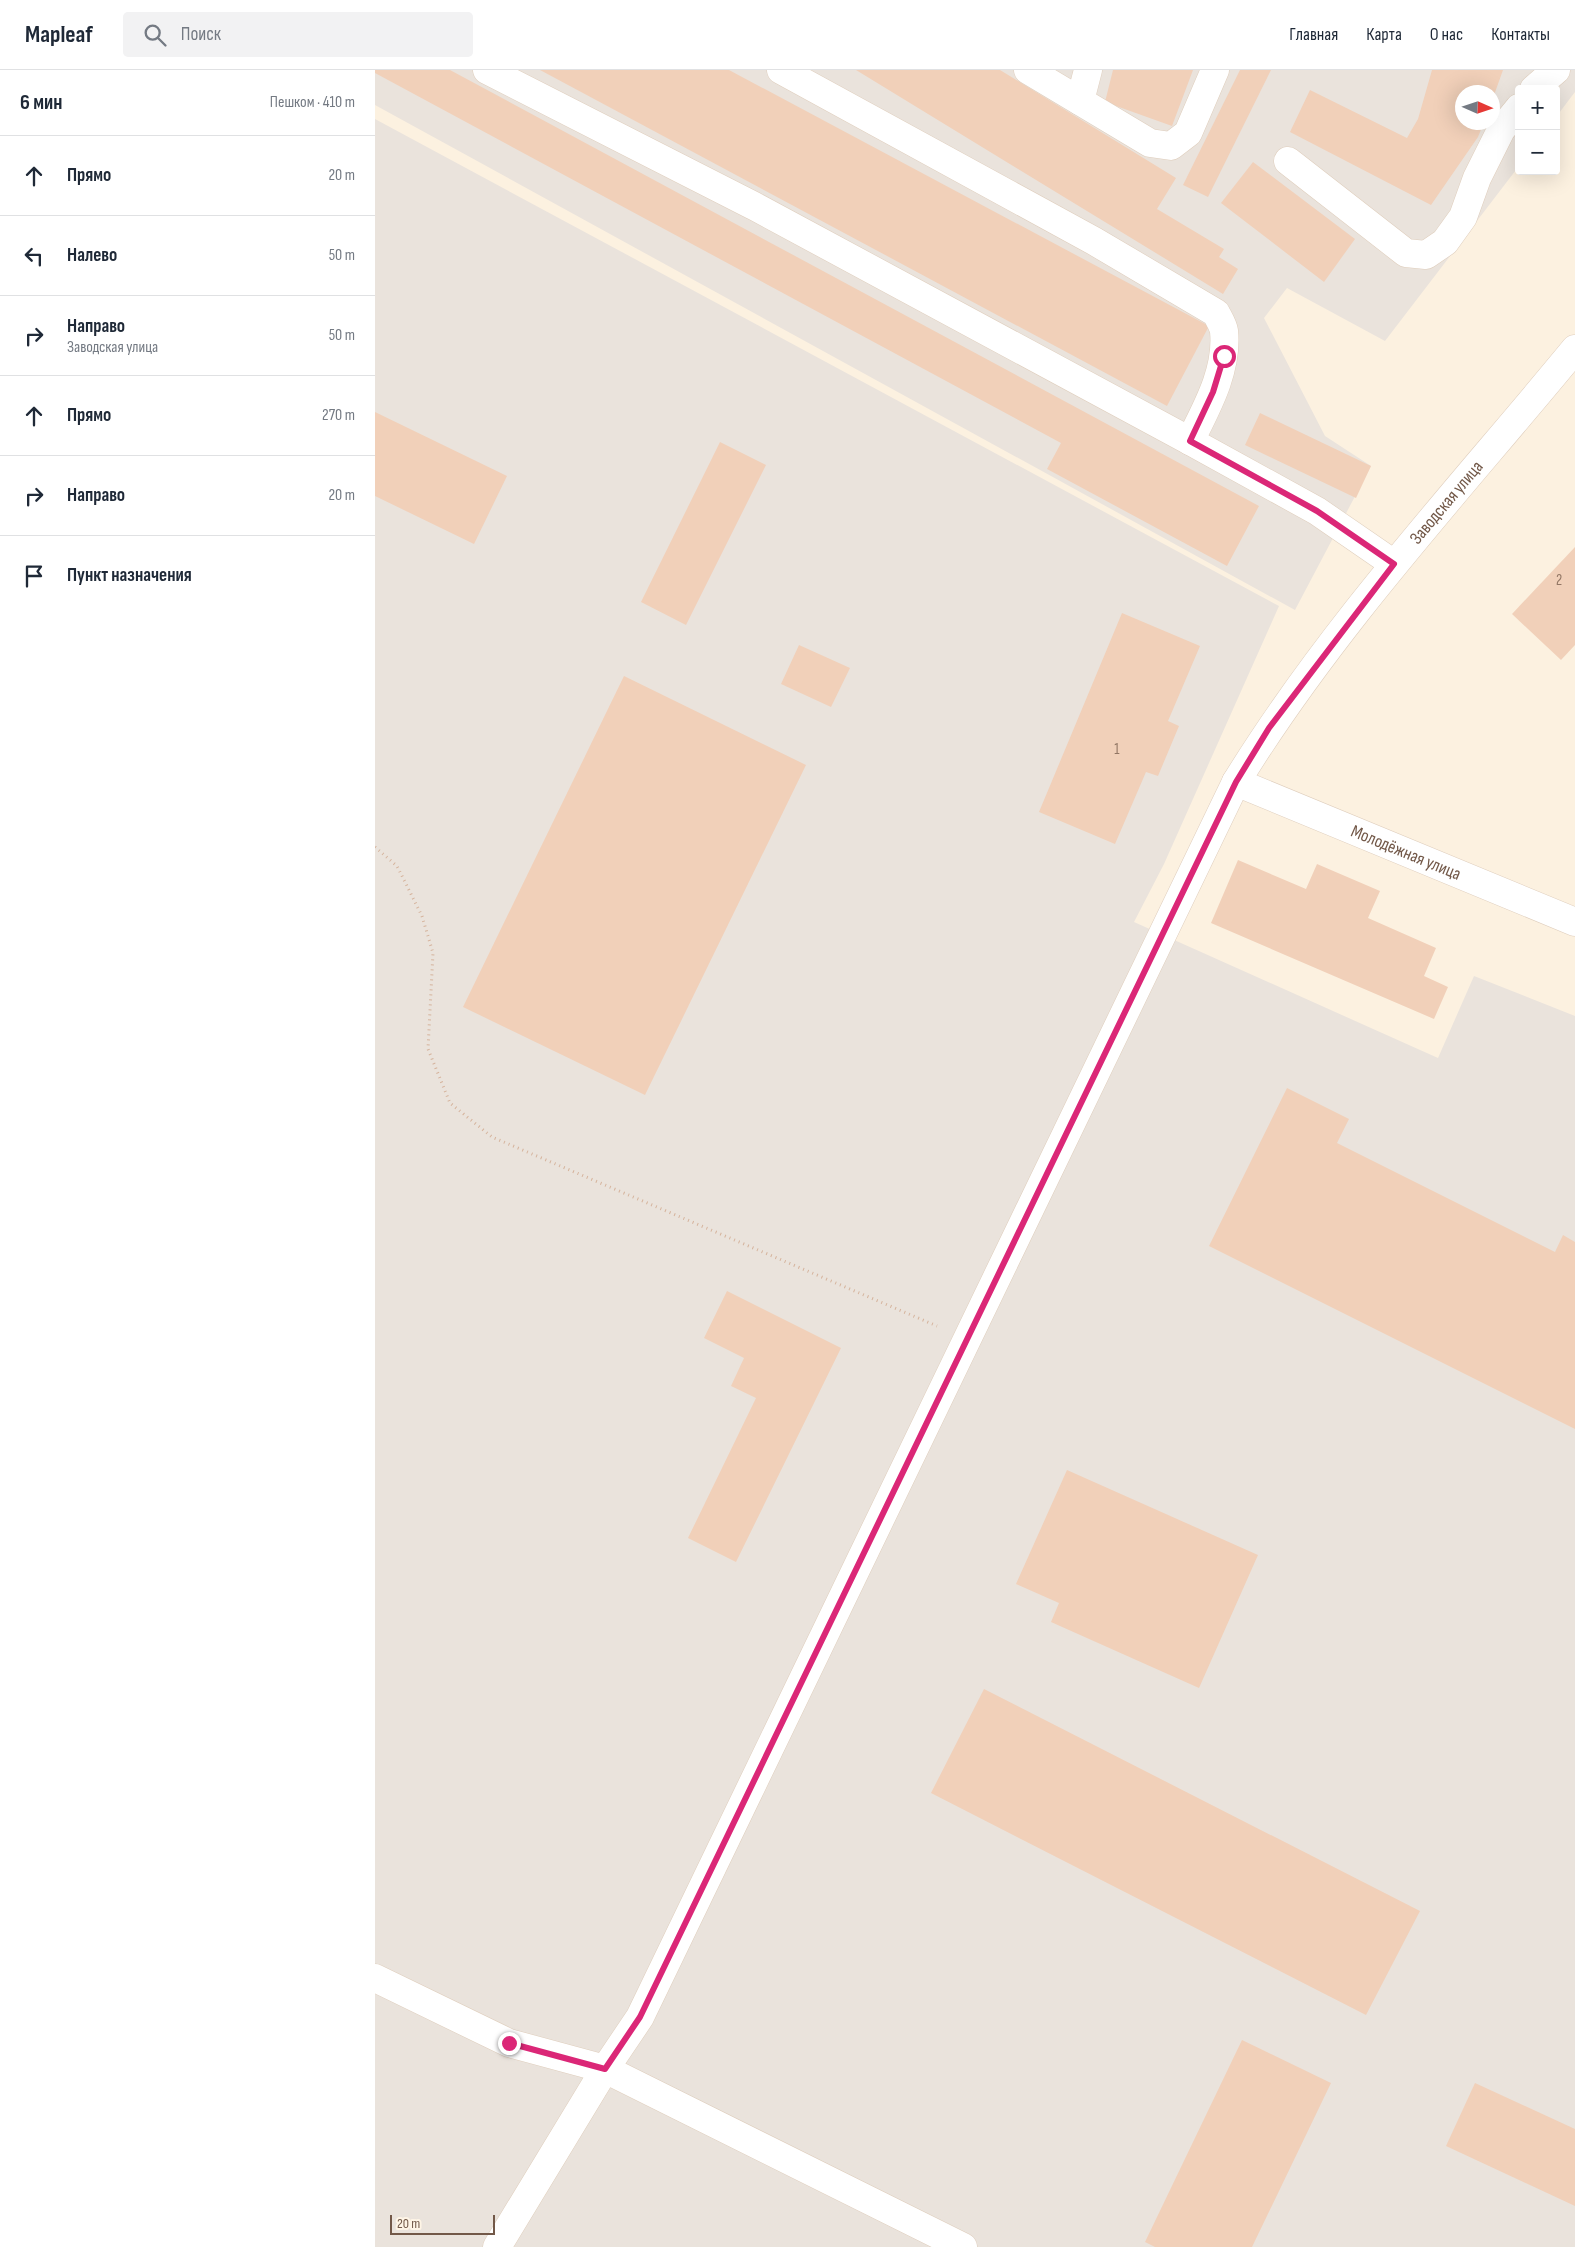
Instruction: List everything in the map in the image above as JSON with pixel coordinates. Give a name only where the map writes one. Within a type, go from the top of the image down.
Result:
[{"type":"street","points":[[487,70],[754,206],[1190,441],[1317,511],[1394,564]]},
{"type":"street","points":[[781,70],[1094,241],[1217,313],[1224,329],[1224,356],[1213,392],[1190,441]]},
{"type":"street","points":[[1027,70],[1150,143],[1171,146],[1188,133],[1215,70]]},
{"type":"street","points":[[1081,101],[1088,70]]},
{"type":"street","points":[[1539,85],[1556,70]]},
{"type":"street","points":[[1288,161],[1406,253],[1426,255],[1445,242],[1463,217],[1477,178],[1501,130],[1515,113]]},
{"type":"street","name":"Заводская улица","points":[[497,2247],[605,2069],[640,2017],[1236,782],[1269,728],[1394,564],[1575,349]]},
{"type":"street","name":"Молодёжная улица","points":[[1236,782],[1575,922]]},
{"type":"street","points":[[375,1978],[509,2043],[605,2069],[963,2247]]},
{"type":"path","points":[[375,847],[397,866],[423,916],[433,953],[428,1049],[450,1103],[492,1137],[968,1339]]},
{"type":"shaded area","points":[[375,70],[1575,70],[1575,92],[1560,112],[1560,85],[1515,85],[1515,171],[1385,341],[1287,288],[1264,318],[1325,436],[1371,466],[1295,610],[375,105]]},
{"type":"shaded area","points":[[375,119],[1279,606],[1164,864],[1134,922],[1438,1058],[1474,976],[1575,1016],[1575,2247],[375,2247]]},
{"type":"building","points":[[375,70],[450,70],[1259,506],[1227,566],[1047,469],[1061,443],[375,73]]},
{"type":"building","points":[[540,70],[729,70],[1209,326],[1167,406]]},
{"type":"building","points":[[856,70],[1000,70],[1176,178],[1157,209],[1224,249],[1219,257],[1238,269],[1223,294]]},
{"type":"building","points":[[1113,70],[1193,70],[1172,126],[1105,102]]},
{"type":"building","points":[[1240,70],[1271,70],[1208,197],[1183,185]]},
{"type":"building","points":[[1432,70],[1503,70],[1498,85],[1455,85],[1455,130],[1481,130],[1478,137],[1431,205],[1290,132],[1310,90],[1407,138],[1418,119]]},
{"type":"building","points":[[1253,162],[1355,239],[1324,282],[1221,203]]},
{"type":"building","points":[[375,412],[507,476],[474,544],[375,496]]},
{"type":"building","points":[[1260,413],[1371,466],[1356,498],[1245,445]]},
{"type":"building","points":[[720,442],[766,465],[686,625],[641,602]]},
{"type":"building","points":[[1575,547],[1575,645],[1561,660],[1512,614]]},
{"type":"building","points":[[1122,613],[1200,646],[1168,721],[1179,726],[1158,776],[1146,772],[1115,844],[1039,812]]},
{"type":"building","points":[[799,645],[850,668],[831,707],[781,684]]},
{"type":"building","points":[[624,676],[806,765],[645,1095],[463,1007]]},
{"type":"building","points":[[1238,860],[1306,889],[1317,864],[1380,891],[1368,918],[1436,948],[1424,976],[1448,987],[1434,1019],[1211,923]]},
{"type":"building","points":[[1287,1088],[1349,1119],[1337,1143],[1555,1252],[1563,1235],[1575,1242],[1575,1429],[1209,1246]]},
{"type":"building","points":[[727,1291],[841,1348],[736,1562],[688,1538],[756,1398],[731,1386],[744,1358],[704,1338]]},
{"type":"building","points":[[1067,1470],[1258,1555],[1199,1688],[1051,1622],[1059,1603],[1016,1584]]},
{"type":"building","points":[[984,1689],[1420,1911],[1366,2015],[931,1793]]},
{"type":"building","points":[[1242,2040],[1331,2083],[1252,2247],[1155,2247],[1145,2242]]},
{"type":"building","points":[[1475,2083],[1575,2129],[1575,2206],[1446,2146]]},
{"type":"route","points":[[509,2043],[605,2069],[640,2017],[1236,782],[1269,728],[1394,564],[1317,511],[1190,441],[1213,392],[1224,356]]}]
